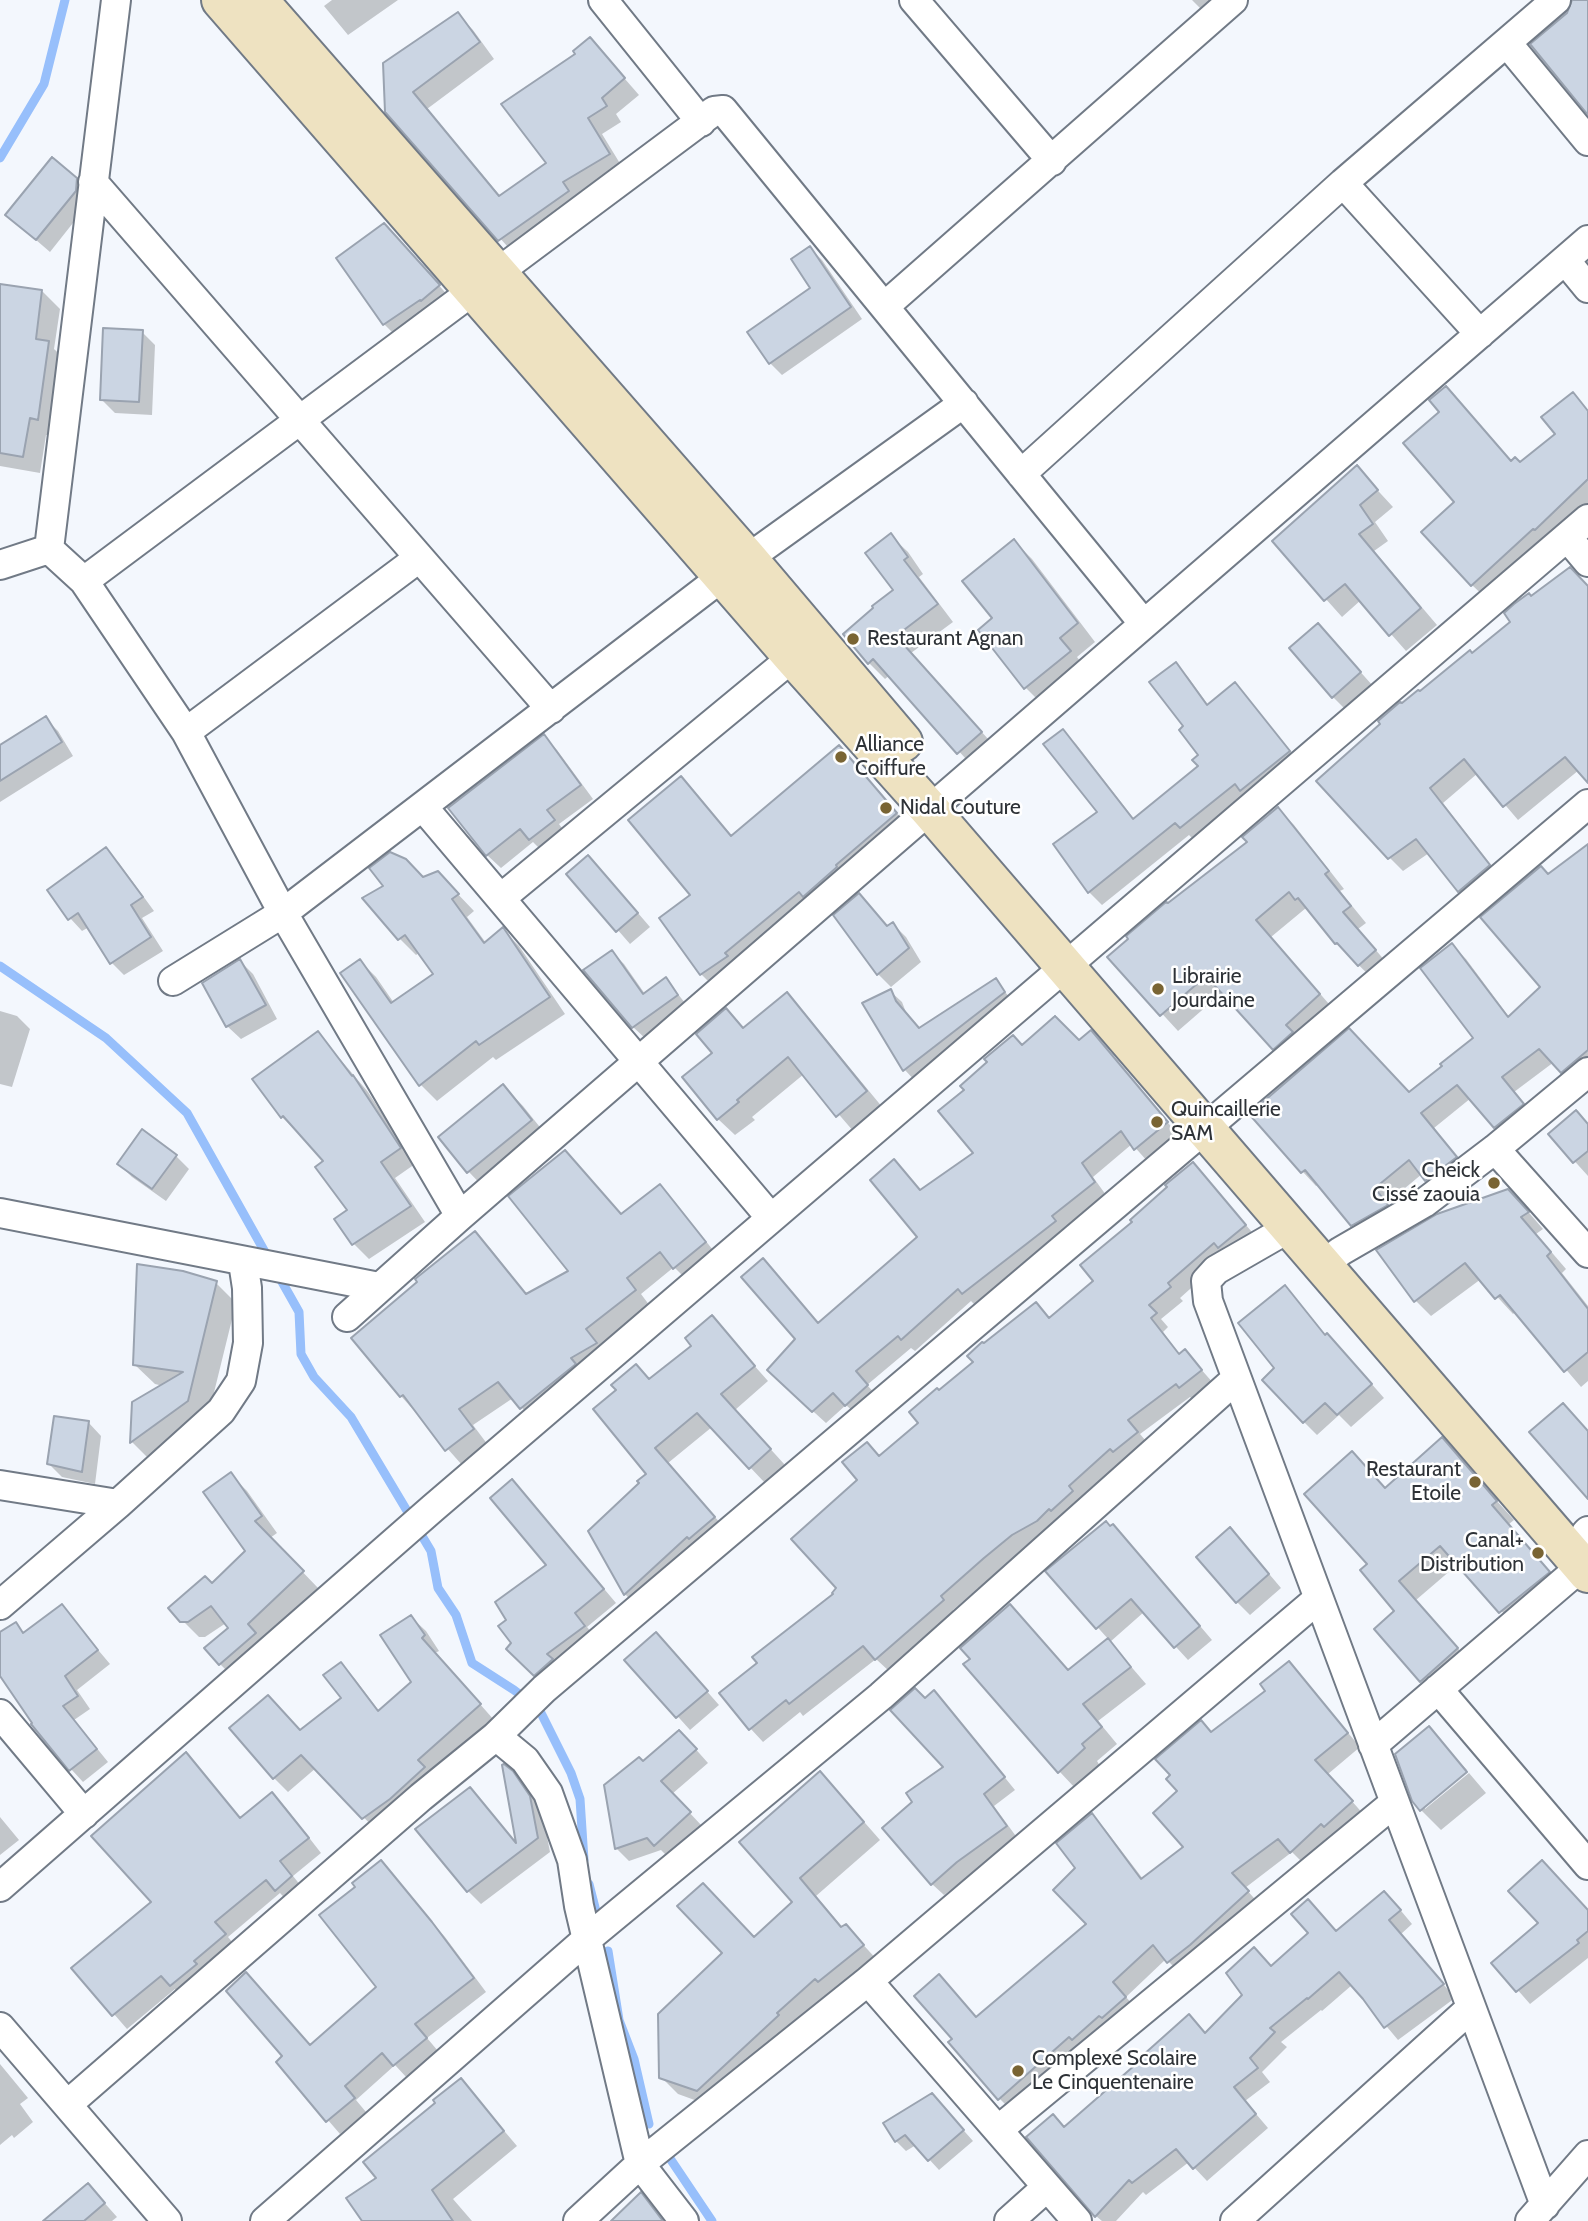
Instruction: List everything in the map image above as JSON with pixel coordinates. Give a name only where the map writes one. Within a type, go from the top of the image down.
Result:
[{"type":"street","points":[[49,549],[116,0]]},
{"type":"street","points":[[220,0],[485,282],[1587,1550],[1438,1689],[1373,1745]]},
{"type":"street","points":[[258,0],[485,282]]},
{"type":"street","points":[[603,0],[701,122]]},
{"type":"street","points":[[914,0],[1052,161]]},
{"type":"street","points":[[885,306],[1233,0]]},
{"type":"street","points":[[1021,474],[1343,183],[1556,0]]},
{"type":"street","points":[[1507,43],[1588,141]]},
{"type":"street","points":[[84,581],[714,111],[723,110],[1144,624]]},
{"type":"street","points":[[93,182],[551,709]]},
{"type":"street","points":[[1343,183],[1480,334]]},
{"type":"street","points":[[347,1317],[460,1216],[1588,240]]},
{"type":"street","points":[[1564,260],[1588,288]]},
{"type":"street","points":[[173,981],[283,913],[735,568],[964,402]]},
{"type":"street","points":[[0,1887],[433,1508],[1578,528],[1588,562]]},
{"type":"street","points":[[0,565],[49,549]]},
{"type":"street","points":[[49,549],[84,581],[186,732],[283,913],[460,1216]]},
{"type":"street","points":[[186,732],[419,558]]},
{"type":"street","points":[[735,568],[793,657],[939,802]]},
{"type":"street","points":[[500,898],[793,657]]},
{"type":"street","points":[[68,2104],[506,1726],[544,1689],[1588,804]]},
{"type":"street","points":[[423,807],[771,1218]]},
{"type":"street","points":[[1331,1258],[1424,1203],[1495,1149],[1588,1072]]},
{"type":"street","points":[[1213,1121],[1289,1228],[1331,1258]]},
{"type":"street","points":[[1495,1149],[1588,1253]]},
{"type":"street","points":[[0,1213],[379,1287]]},
{"type":"street","points":[[1289,1228],[1216,1270],[1206,1281],[1208,1301],[1471,2008],[1537,2213]]},
{"type":"street","points":[[0,1605],[221,1411],[241,1381],[248,1343],[247,1288],[255,1264]]},
{"type":"street","points":[[265,2221],[587,1939],[880,1696],[1236,1379]]},
{"type":"street","points":[[0,1485],[118,1504]]},
{"type":"street","points":[[578,2221],[640,2164],[868,1980],[1318,1599]]},
{"type":"street","points":[[1438,1689],[1588,1865]]},
{"type":"street","points":[[0,1714],[84,1814]]},
{"type":"street","points":[[506,1726],[548,1793],[572,1860],[587,1939],[640,2164],[684,2221]]},
{"type":"street","points":[[998,2130],[1394,1802]]},
{"type":"street","points":[[868,1980],[1077,2221]]},
{"type":"street","points":[[1235,2221],[1471,2008]]},
{"type":"street","points":[[0,2027],[167,2221]]},
{"type":"street","points":[[1537,2213],[1588,2155]]},
{"type":"street","points":[[1009,2221],[1047,2187]]},
{"type":"building","points":[[1572,0],[1588,0],[1588,115],[1530,44],[1567,13]]},
{"type":"building","points":[[458,12],[480,42],[413,92],[499,196],[546,163],[501,104],[575,54],[573,51],[590,37],[625,78],[602,98],[607,106],[588,118],[610,154],[563,182],[569,191],[498,241],[385,112],[383,63]]},
{"type":"building","points":[[52,157],[77,178],[76,191],[36,240],[5,215]]},
{"type":"building","points":[[384,223],[440,285],[421,301],[383,325],[336,258]]},
{"type":"building","points":[[810,246],[851,307],[769,364],[747,332],[810,288],[791,259]]},
{"type":"building","points":[[0,284],[42,290],[36,339],[49,341],[38,420],[30,418],[23,457],[0,453]]},
{"type":"building","points":[[103,328],[143,330],[139,402],[100,400]]},
{"type":"building","points":[[1446,386],[1511,461],[1515,457],[1520,462],[1555,434],[1541,417],[1573,392],[1588,411],[1588,479],[1471,586],[1421,532],[1454,502],[1403,443],[1439,412],[1429,400]]},
{"type":"building","points":[[1357,465],[1378,490],[1360,505],[1373,524],[1359,534],[1421,608],[1389,636],[1345,584],[1324,601],[1272,541]]},
{"type":"building","points":[[891,533],[908,557],[904,560],[938,604],[896,636],[982,732],[957,754],[873,659],[868,664],[843,634],[893,590],[865,553]]},
{"type":"building","points":[[1014,539],[1078,623],[1060,638],[1071,651],[1024,689],[978,630],[992,618],[962,581]]},
{"type":"building","points":[[1570,567],[1588,586],[1588,783],[1565,757],[1503,807],[1464,759],[1430,788],[1490,865],[1458,892],[1416,839],[1388,859],[1316,781],[1380,724],[1378,721],[1400,702],[1420,691],[1470,650],[1472,653],[1510,622],[1504,613],[1514,604],[1529,593],[1531,596]]},
{"type":"building","points":[[1318,623],[1361,672],[1332,698],[1289,648]]},
{"type":"building","points":[[1176,662],[1207,705],[1235,682],[1290,751],[1240,791],[1235,784],[1180,828],[1175,823],[1088,893],[1053,844],[1097,812],[1043,744],[1063,729],[1133,819],[1198,766],[1192,760],[1198,755],[1179,730],[1183,726],[1149,682]]},
{"type":"building","points":[[46,716],[62,742],[0,781],[0,745]]},
{"type":"building","points":[[544,734],[581,785],[547,810],[555,820],[529,840],[520,829],[486,856],[448,808]]},
{"type":"building","points":[[839,745],[897,813],[803,897],[799,892],[725,953],[728,956],[700,975],[659,918],[690,895],[628,820],[681,776],[731,836]]},
{"type":"building","points":[[1278,807],[1329,871],[1325,874],[1351,906],[1343,912],[1376,950],[1358,966],[1337,943],[1335,944],[1298,898],[1295,900],[1289,892],[1256,920],[1320,994],[1286,1025],[1293,1032],[1273,1050],[1206,976],[1160,1016],[1107,957],[1128,939],[1126,936],[1166,902],[1247,842],[1242,837]]},
{"type":"building","points":[[1588,844],[1588,1050],[1561,1073],[1539,1049],[1502,1077],[1524,1104],[1494,1128],[1457,1085],[1421,1113],[1457,1157],[1425,1181],[1409,1160],[1375,1188],[1388,1205],[1351,1226],[1305,1170],[1301,1173],[1249,1114],[1349,1028],[1409,1092],[1442,1066],[1440,1064],[1473,1038],[1420,968],[1452,943],[1508,1017],[1540,987],[1480,917],[1541,866],[1548,874]]},
{"type":"building","points":[[106,847],[143,897],[131,905],[151,937],[110,964],[78,913],[68,920],[47,890]]},
{"type":"building","points":[[390,852],[406,859],[423,877],[438,871],[459,894],[452,899],[484,943],[503,927],[550,997],[479,1045],[476,1041],[419,1086],[340,973],[360,959],[391,1003],[433,974],[405,935],[398,940],[362,898],[383,886],[369,868]]},
{"type":"building","points":[[588,855],[638,913],[616,932],[566,874]]},
{"type":"building","points":[[859,893],[887,926],[893,922],[909,948],[877,975],[833,915]]},
{"type":"building","points":[[612,950],[643,994],[666,977],[678,995],[632,1028],[583,970]]},
{"type":"building","points":[[240,959],[266,1005],[226,1027],[202,983]]},
{"type":"building","points":[[996,978],[1005,992],[903,1071],[862,1003],[891,989],[896,1001],[919,1028]]},
{"type":"building","points":[[787,992],[867,1091],[836,1117],[788,1057],[717,1120],[682,1077],[712,1053],[696,1034],[726,1008],[743,1028]]},
{"type":"building","points":[[1055,1016],[1079,1040],[1091,1030],[1168,1122],[1134,1150],[1121,1131],[1082,1163],[1095,1182],[1052,1216],[1056,1221],[962,1294],[958,1289],[901,1340],[898,1336],[856,1371],[868,1385],[845,1406],[833,1393],[812,1412],[767,1370],[795,1339],[741,1277],[763,1258],[818,1323],[917,1237],[870,1180],[894,1159],[920,1190],[973,1153],[938,1111],[964,1090],[960,1086],[987,1062],[984,1059],[1013,1035],[1022,1045]]},
{"type":"building","points":[[318,1031],[353,1075],[401,1148],[381,1162],[411,1206],[352,1245],[334,1219],[347,1210],[315,1167],[323,1161],[283,1116],[281,1118],[252,1079]]},
{"type":"building","points":[[503,1084],[532,1120],[467,1173],[438,1137]]},
{"type":"building","points":[[1576,1110],[1588,1124],[1588,1151],[1573,1163],[1548,1134]]},
{"type":"building","points":[[142,1129],[177,1155],[152,1189],[117,1164]]},
{"type":"building","points":[[565,1150],[621,1214],[660,1184],[706,1242],[673,1269],[660,1252],[627,1278],[636,1290],[586,1329],[597,1343],[571,1358],[576,1364],[520,1409],[498,1382],[459,1409],[474,1429],[445,1451],[403,1395],[400,1397],[351,1338],[417,1282],[415,1279],[475,1231],[526,1294],[568,1271],[508,1196]]},
{"type":"building","points":[[1193,1162],[1246,1225],[1218,1248],[1214,1243],[1168,1283],[1171,1287],[1149,1305],[1157,1313],[1151,1318],[1179,1354],[1185,1349],[1202,1370],[1179,1388],[1176,1384],[1128,1420],[1138,1432],[1113,1452],[1110,1449],[1069,1486],[1073,1491],[1051,1511],[1049,1509],[1037,1521],[1012,1535],[984,1558],[941,1596],[944,1600],[875,1660],[863,1646],[789,1704],[786,1700],[749,1730],[719,1693],[757,1663],[752,1657],[833,1594],[836,1588],[791,1539],[857,1480],[842,1462],[867,1442],[879,1456],[918,1423],[909,1412],[973,1362],[967,1356],[982,1342],[1036,1302],[1049,1318],[1093,1281],[1080,1265],[1132,1222],[1130,1220],[1167,1187],[1165,1185]]},
{"type":"building","points":[[1508,1189],[1529,1212],[1521,1217],[1551,1252],[1547,1256],[1588,1309],[1588,1352],[1564,1372],[1500,1295],[1495,1299],[1465,1263],[1414,1302],[1376,1250],[1437,1214]]},
{"type":"building","points":[[137,1264],[183,1271],[217,1281],[188,1401],[130,1443],[132,1402],[183,1372],[133,1365]]},
{"type":"building","points":[[1285,1285],[1325,1335],[1327,1333],[1372,1384],[1337,1415],[1325,1403],[1303,1423],[1262,1380],[1274,1368],[1238,1323]]},
{"type":"building","points":[[712,1315],[755,1366],[721,1394],[771,1449],[749,1469],[697,1413],[655,1448],[715,1517],[689,1539],[687,1537],[624,1595],[588,1531],[646,1474],[593,1409],[616,1390],[611,1385],[636,1364],[649,1379],[691,1346],[685,1338]]},
{"type":"building","points":[[1563,1403],[1588,1431],[1588,1499],[1529,1432]]},
{"type":"building","points":[[54,1416],[89,1421],[82,1472],[47,1464]]},
{"type":"building","points":[[1442,1437],[1497,1501],[1492,1505],[1550,1572],[1499,1613],[1440,1546],[1399,1581],[1458,1648],[1420,1682],[1374,1629],[1394,1611],[1360,1570],[1367,1564],[1304,1494],[1352,1451],[1385,1488]]},
{"type":"building","points":[[231,1472],[262,1516],[255,1521],[304,1571],[248,1624],[256,1633],[219,1665],[204,1648],[228,1628],[211,1606],[188,1622],[180,1622],[168,1608],[205,1576],[212,1583],[245,1551],[203,1492]]},
{"type":"building","points":[[512,1479],[604,1589],[575,1613],[585,1626],[547,1654],[553,1659],[534,1676],[506,1649],[511,1643],[498,1626],[506,1620],[495,1602],[546,1565],[490,1498]]},
{"type":"building","points":[[1106,1521],[1110,1526],[1113,1524],[1200,1626],[1174,1648],[1131,1599],[1096,1629],[1045,1571]]},
{"type":"building","points":[[1230,1527],[1269,1574],[1236,1603],[1196,1557]]},
{"type":"building","points":[[62,1604],[98,1650],[65,1676],[78,1696],[63,1706],[97,1749],[69,1771],[31,1724],[0,1676],[0,1632],[16,1622],[23,1633]]},
{"type":"building","points":[[1010,1604],[1068,1670],[1108,1638],[1131,1667],[1083,1704],[1102,1727],[1082,1744],[1085,1748],[1058,1773],[963,1664],[970,1659],[960,1648]]},
{"type":"building","points":[[411,1615],[425,1635],[422,1638],[481,1704],[418,1760],[425,1767],[390,1799],[362,1819],[301,1755],[273,1779],[229,1728],[268,1695],[300,1730],[341,1698],[323,1675],[341,1662],[378,1711],[411,1682],[380,1635]]},
{"type":"building","points":[[656,1632],[708,1691],[676,1718],[624,1660]]},
{"type":"building","points":[[1289,1661],[1348,1733],[1315,1760],[1353,1801],[1324,1827],[1321,1824],[1290,1853],[1278,1839],[1232,1873],[1249,1891],[1167,1963],[1153,1945],[1113,1982],[1126,1997],[1072,2040],[1069,2037],[998,2100],[948,2042],[952,2039],[914,1996],[939,1974],[976,2017],[1086,1924],[1053,1890],[1075,1868],[1056,1843],[1092,1813],[1141,1879],[1183,1847],[1153,1813],[1177,1791],[1166,1779],[1170,1775],[1155,1759],[1201,1720],[1211,1732],[1265,1691],[1260,1684]]},
{"type":"building","points":[[915,1688],[925,1698],[934,1690],[1005,1777],[984,1794],[1007,1826],[957,1862],[931,1885],[882,1828],[912,1802],[906,1793],[943,1767],[890,1710]]},
{"type":"building","points":[[1429,1726],[1467,1772],[1420,1811],[1412,1801],[1395,1754]]},
{"type":"building","points":[[679,1730],[697,1749],[661,1781],[691,1812],[654,1846],[647,1838],[615,1849],[604,1785],[639,1757],[643,1761]]},
{"type":"building","points":[[186,1752],[240,1818],[272,1792],[309,1838],[280,1861],[292,1876],[275,1891],[266,1880],[215,1922],[226,1934],[194,1961],[197,1964],[170,1986],[161,1976],[112,2016],[71,1968],[151,1902],[91,1836]]},
{"type":"building","points":[[502,1765],[513,1771],[530,1796],[538,1838],[467,1892],[415,1829],[470,1787],[516,1843]]},
{"type":"building","points":[[820,1771],[864,1822],[800,1878],[841,1927],[846,1924],[864,1945],[818,1982],[815,1979],[697,2091],[659,2078],[658,2014],[722,1953],[677,1906],[703,1883],[754,1937],[792,1902],[739,1842]]},
{"type":"building","points":[[381,1860],[474,1978],[415,2024],[427,2038],[393,2066],[382,2053],[345,2086],[355,2098],[326,2122],[276,2062],[282,2056],[226,1991],[246,1972],[310,2045],[376,1987],[319,1915],[355,1887],[352,1883]]},
{"type":"building","points":[[1542,1860],[1588,1910],[1588,1931],[1577,1940],[1579,1943],[1516,1992],[1491,1963],[1538,1923],[1508,1891]]},
{"type":"building","points":[[1384,1891],[1401,1910],[1389,1920],[1444,1984],[1384,2028],[1339,1972],[1270,2028],[1275,2032],[1250,2058],[1258,2068],[1234,2087],[1256,2114],[1193,2169],[1176,2149],[1132,2183],[1129,2180],[1095,2217],[1026,2137],[1053,2114],[1064,2127],[1189,2014],[1205,2033],[1242,1995],[1226,1973],[1254,1947],[1271,1966],[1308,1933],[1291,1914],[1308,1899],[1336,1931]]},
{"type":"building","points":[[461,2078],[504,2131],[432,2190],[453,2221],[362,2221],[346,2198],[376,2178],[363,2162]]},
{"type":"building","points":[[932,2093],[964,2130],[928,2161],[905,2135],[895,2142],[883,2123]]},
{"type":"building","points":[[88,2183],[105,2203],[84,2221],[43,2221]]},
{"type":"building","points":[[641,2192],[663,2221],[611,2221]]},
{"type":"waterway","points":[[0,158],[44,84],[65,0]]},
{"type":"waterway","points":[[0,966],[106,1038],[187,1113],[270,1261]]},
{"type":"waterway","points":[[277,1273],[299,1312],[301,1354],[314,1377],[351,1417],[431,1551],[438,1588],[456,1615],[472,1663],[539,1709],[571,1773],[580,1799],[584,1860]]},
{"type":"waterway","points":[[589,1884],[598,1919]]},
{"type":"waterway","points":[[608,1951],[619,2020],[634,2059],[649,2124]]},
{"type":"waterway","points":[[667,2154],[712,2221]]},
{"type":"place","name":"Restaurant Agnan","points":[[853,639]]},
{"type":"place","name":"Alliance Coiffure","points":[[841,757]]},
{"type":"place","name":"Nidal Couture","points":[[886,808]]},
{"type":"place","name":"Librairie Jourdaine","points":[[1158,989]]},
{"type":"place","name":"Quincaillerie SAM","points":[[1157,1122]]},
{"type":"place","name":"Cheick Cissé zaouia","points":[[1494,1183]]},
{"type":"place","name":"Restaurant Etoile","points":[[1475,1482]]},
{"type":"place","name":"Canal+ Distribution","points":[[1538,1553]]},
{"type":"place","name":"Complexe Scolaire Le Cinquentenaire","points":[[1018,2071]]}]
